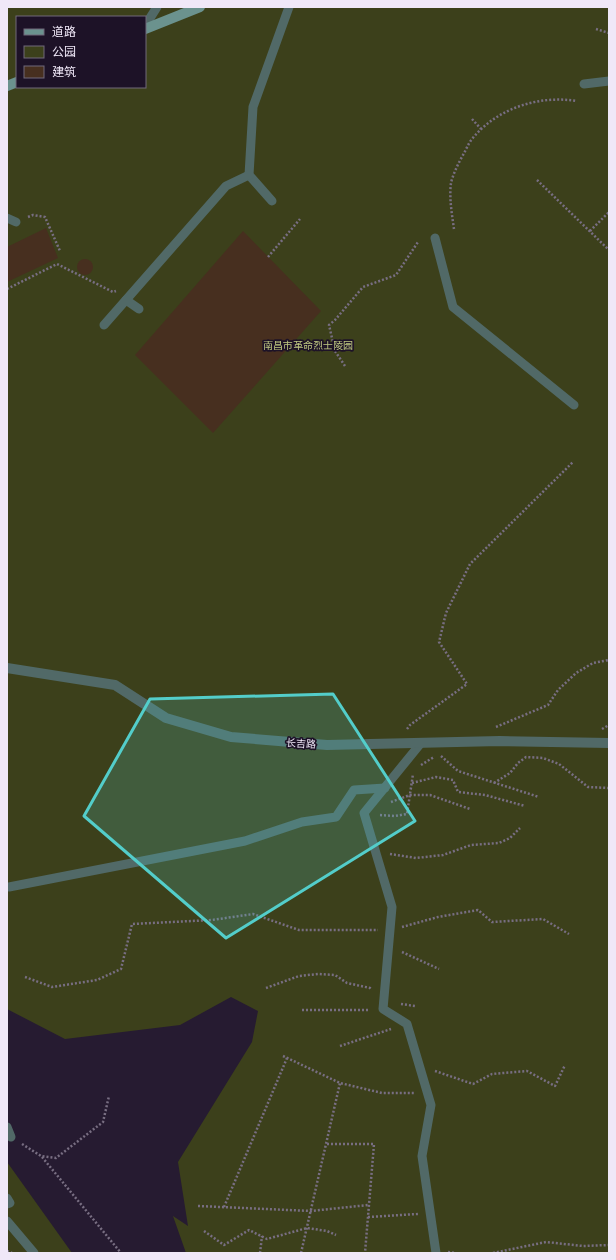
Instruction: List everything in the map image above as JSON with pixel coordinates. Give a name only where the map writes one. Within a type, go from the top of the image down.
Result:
[{"type":"street","points":[[146,29],[200,7]]},
{"type":"street","name":"长吉路","points":[[7,668],[115,685],[166,718],[231,737],[327,745],[500,742],[609,743]]},
{"type":"lane","points":[[146,24],[157,7]]},
{"type":"lane","points":[[272,201],[249,175],[253,107],[290,7]]},
{"type":"lane","points":[[584,84],[609,81]]},
{"type":"lane","points":[[104,325],[226,186],[249,175]]},
{"type":"lane","points":[[7,218],[16,222]]},
{"type":"lane","points":[[435,238],[453,307],[574,405]]},
{"type":"lane","points":[[126,300],[139,309]]},
{"type":"lane","points":[[421,743],[364,813],[392,907],[384,1005],[407,1024],[431,1105],[422,1156],[436,1253]]},
{"type":"lane","points":[[9,887],[245,841],[302,822],[336,817],[354,790],[385,788]]},
{"type":"lane","points":[[7,1127],[11,1137]]},
{"type":"lane","points":[[7,1198],[10,1203],[7,1204]]},
{"type":"lane","points":[[7,1221],[34,1253]]},
{"type":"path","points":[[596,29],[609,33]]},
{"type":"path","points":[[454,230],[451,205],[451,183],[458,164],[472,140],[481,130],[503,113],[524,104],[544,100],[565,99],[577,101]]},
{"type":"path","points":[[472,119],[481,130]]},
{"type":"path","points":[[537,180],[609,250]]},
{"type":"path","points":[[16,222],[33,214],[45,217],[60,251]]},
{"type":"path","points":[[590,231],[608,215]]},
{"type":"path","points":[[268,257],[300,219]]},
{"type":"path","points":[[345,366],[335,351],[329,325],[363,287],[396,275],[418,242]]},
{"type":"path","points":[[7,289],[57,264],[113,292],[118,290]]},
{"type":"path","points":[[395,743],[410,725],[467,684],[439,642],[446,613],[470,564],[573,462]]},
{"type":"path","points":[[439,754],[458,771],[538,797]]},
{"type":"path","points":[[494,783],[510,773],[518,763],[526,757],[543,758],[559,764],[588,787],[609,788]]},
{"type":"path","points":[[412,783],[436,777],[454,780],[458,792],[485,795],[525,806]]},
{"type":"path","points":[[390,802],[410,795],[430,795],[470,809]]},
{"type":"path","points":[[376,852],[416,858],[443,855],[471,845],[499,843],[510,838],[520,828]]},
{"type":"path","points":[[25,977],[52,987],[97,980],[121,969],[132,924],[212,920],[253,914],[299,930],[390,930],[438,917],[478,910],[492,922],[543,919],[569,934]]},
{"type":"path","points":[[388,946],[439,969]]},
{"type":"path","points":[[266,988],[299,976],[318,974],[335,975],[347,984],[370,988],[384,1005]]},
{"type":"path","points":[[302,1010],[384,1005],[415,1006]]},
{"type":"path","points":[[340,1046],[407,1024]]},
{"type":"path","points":[[283,1056],[340,1084],[382,1092],[427,1093]]},
{"type":"path","points":[[224,1207],[287,1058]]},
{"type":"path","points":[[419,1066],[473,1084],[492,1074],[528,1071],[555,1086],[565,1065]]},
{"type":"path","points":[[301,1253],[340,1084]]},
{"type":"path","points":[[41,1156],[56,1158],[103,1122],[109,1096]]},
{"type":"path","points":[[11,1137],[41,1156],[121,1253]]},
{"type":"path","points":[[326,1144],[374,1144],[365,1253]]},
{"type":"path","points":[[198,1206],[311,1211],[368,1205]]},
{"type":"path","points":[[368,1217],[430,1213]]},
{"type":"path","points":[[204,1231],[224,1245],[248,1230],[268,1239],[307,1228],[327,1231],[336,1235]]},
{"type":"path","points":[[260,1253],[262,1236]]},
{"type":"path","points":[[493,1253],[546,1242],[584,1246],[609,1245]]},
{"type":"path","points":[[7,1251],[12,1253]]},
{"type":"highlighted area","points":[[333,694],[415,821],[226,938],[84,816],[150,699]]},
{"type":"green space","name":"南昌市革命烈士陵园","points":[[7,7],[609,7],[609,1253],[186,1253],[173,1216],[188,1226],[178,1162],[252,1042],[258,1011],[231,997],[180,1025],[65,1039],[7,1009]]},
{"type":"green space","points":[[7,1162],[72,1253],[7,1253]]},
{"type":"building","points":[[46,228],[58,258],[7,282],[7,247]]},
{"type":"building","points":[[243,231],[321,311],[213,433],[135,355]]},
{"type":"building","points":[[85,259],[92,264],[93,267],[88,274],[85,275],[78,270],[77,267],[82,260]]}]
